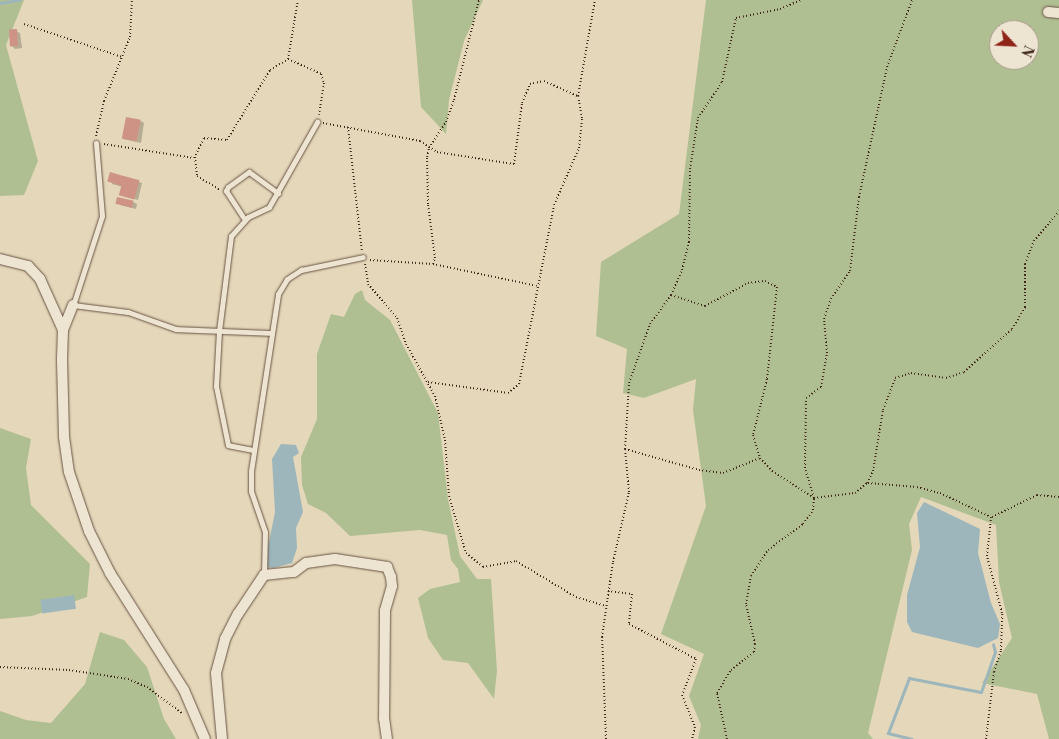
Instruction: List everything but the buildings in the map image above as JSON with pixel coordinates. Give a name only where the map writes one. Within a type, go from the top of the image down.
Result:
[{"type":"street","points":[[1048,12],[1059,13]]},
{"type":"street","points":[[0,259],[28,266],[40,279],[63,330]]},
{"type":"street","points":[[73,305],[63,330],[64,437],[72,481],[89,531],[110,573],[197,714],[205,739]]},
{"type":"street","points":[[222,739],[216,673],[218,656],[230,626],[264,574],[294,572],[306,563],[335,559],[387,567],[392,586],[385,611],[384,718],[388,739]]},
{"type":"lane","points":[[253,450],[228,445],[216,386],[219,330],[231,236],[245,220],[269,208],[318,122]]},
{"type":"lane","points":[[96,143],[102,216],[73,305],[128,312],[176,329],[272,332]]},
{"type":"lane","points":[[245,220],[228,192],[228,187],[249,172],[278,193]]},
{"type":"lane","points":[[264,574],[265,532],[251,491],[253,450],[278,294],[293,275],[363,257]]},
{"type":"path","points":[[132,0],[130,37],[104,100],[96,143],[195,158]]},
{"type":"path","points":[[228,192],[198,177],[195,158],[204,138],[227,140],[270,70],[288,59],[298,0]]},
{"type":"path","points":[[433,264],[434,247],[427,195],[428,148],[446,122],[451,108],[479,0]]},
{"type":"path","points":[[428,382],[508,393],[515,390],[519,384],[554,205],[580,148],[582,118],[578,96],[595,0]]},
{"type":"path","points":[[606,739],[602,685],[606,606],[627,506],[625,449],[631,375],[650,324],[671,295],[689,242],[690,169],[698,118],[722,82],[734,21],[739,16],[780,9],[801,0]]},
{"type":"path","points":[[727,739],[717,693],[731,670],[754,652],[755,644],[746,604],[751,576],[768,550],[810,517],[814,498],[805,468],[806,398],[821,388],[826,353],[824,319],[831,299],[850,271],[859,196],[887,68],[912,0]]},
{"type":"path","points":[[24,24],[122,57]]},
{"type":"path","points":[[288,59],[318,72],[323,78],[318,122],[420,141],[428,148],[514,164],[522,102],[530,84],[544,81],[578,96]]},
{"type":"path","points":[[348,127],[363,257]]},
{"type":"path","points":[[671,295],[705,306],[748,283],[765,281],[778,287],[767,379],[753,435],[760,458],[772,471],[814,498],[855,492],[867,482],[873,471],[883,410],[895,378],[911,373],[946,378],[964,372],[1012,329],[1025,307],[1025,264],[1034,241],[1059,211]]},
{"type":"path","points":[[537,286],[433,264],[364,260],[368,284],[397,318],[406,344],[428,382],[444,440],[449,496],[466,553],[483,567],[516,561],[576,597],[606,606]]},
{"type":"path","points":[[625,449],[698,470],[723,474],[760,458]]},
{"type":"path","points":[[867,482],[917,487],[940,493],[991,517]]},
{"type":"path","points":[[991,517],[1037,495],[1059,497]]},
{"type":"path","points":[[986,739],[1000,644],[1002,613],[987,556],[991,517]]},
{"type":"path","points":[[608,591],[632,594],[629,624],[696,658],[682,695],[695,727],[692,739]]},
{"type":"path","points":[[0,667],[69,670],[120,677],[147,687],[182,713],[197,714]]},
{"type":"green space","points":[[0,0],[24,0],[6,45],[38,161],[24,195],[0,196]]},
{"type":"green space","points":[[412,0],[483,0],[464,41],[449,100],[446,134],[421,107]]},
{"type":"green space","points":[[706,0],[1059,0],[1059,739],[1049,739],[1037,694],[982,683],[1012,638],[999,582],[996,525],[921,497],[909,524],[912,550],[868,733],[873,739],[698,739],[701,725],[689,696],[704,654],[661,634],[706,506],[693,410],[696,379],[644,398],[623,393],[627,349],[596,336],[601,262],[679,214]]},
{"type":"green space","points":[[362,290],[365,300],[390,320],[438,413],[448,499],[460,556],[477,579],[491,579],[497,671],[494,699],[468,663],[443,660],[428,638],[418,598],[430,589],[460,582],[458,569],[451,560],[447,535],[420,530],[350,536],[326,513],[308,504],[302,485],[301,457],[317,419],[317,354],[331,314],[344,317],[355,294]]},
{"type":"green space","points":[[0,428],[31,439],[26,468],[31,505],[90,564],[87,597],[32,616],[0,619]]},
{"type":"green space","points":[[100,632],[124,640],[147,667],[164,719],[176,739],[0,739],[0,711],[26,720],[51,723],[85,684]]},
{"type":"water","points":[[281,444],[296,445],[299,453],[293,457],[303,512],[296,528],[297,548],[292,563],[273,568],[267,567],[268,547],[275,512],[272,459]]},
{"type":"water","points":[[924,502],[980,529],[978,553],[991,603],[1000,624],[998,638],[978,648],[912,632],[907,622],[907,595],[920,547],[917,513]]},
{"type":"water","points":[[74,595],[76,609],[42,614],[40,600]]},
{"type":"waterway","points":[[0,3],[20,0]]},
{"type":"waterway","points":[[912,739],[888,733],[909,678],[981,692],[995,652],[993,644]]}]
